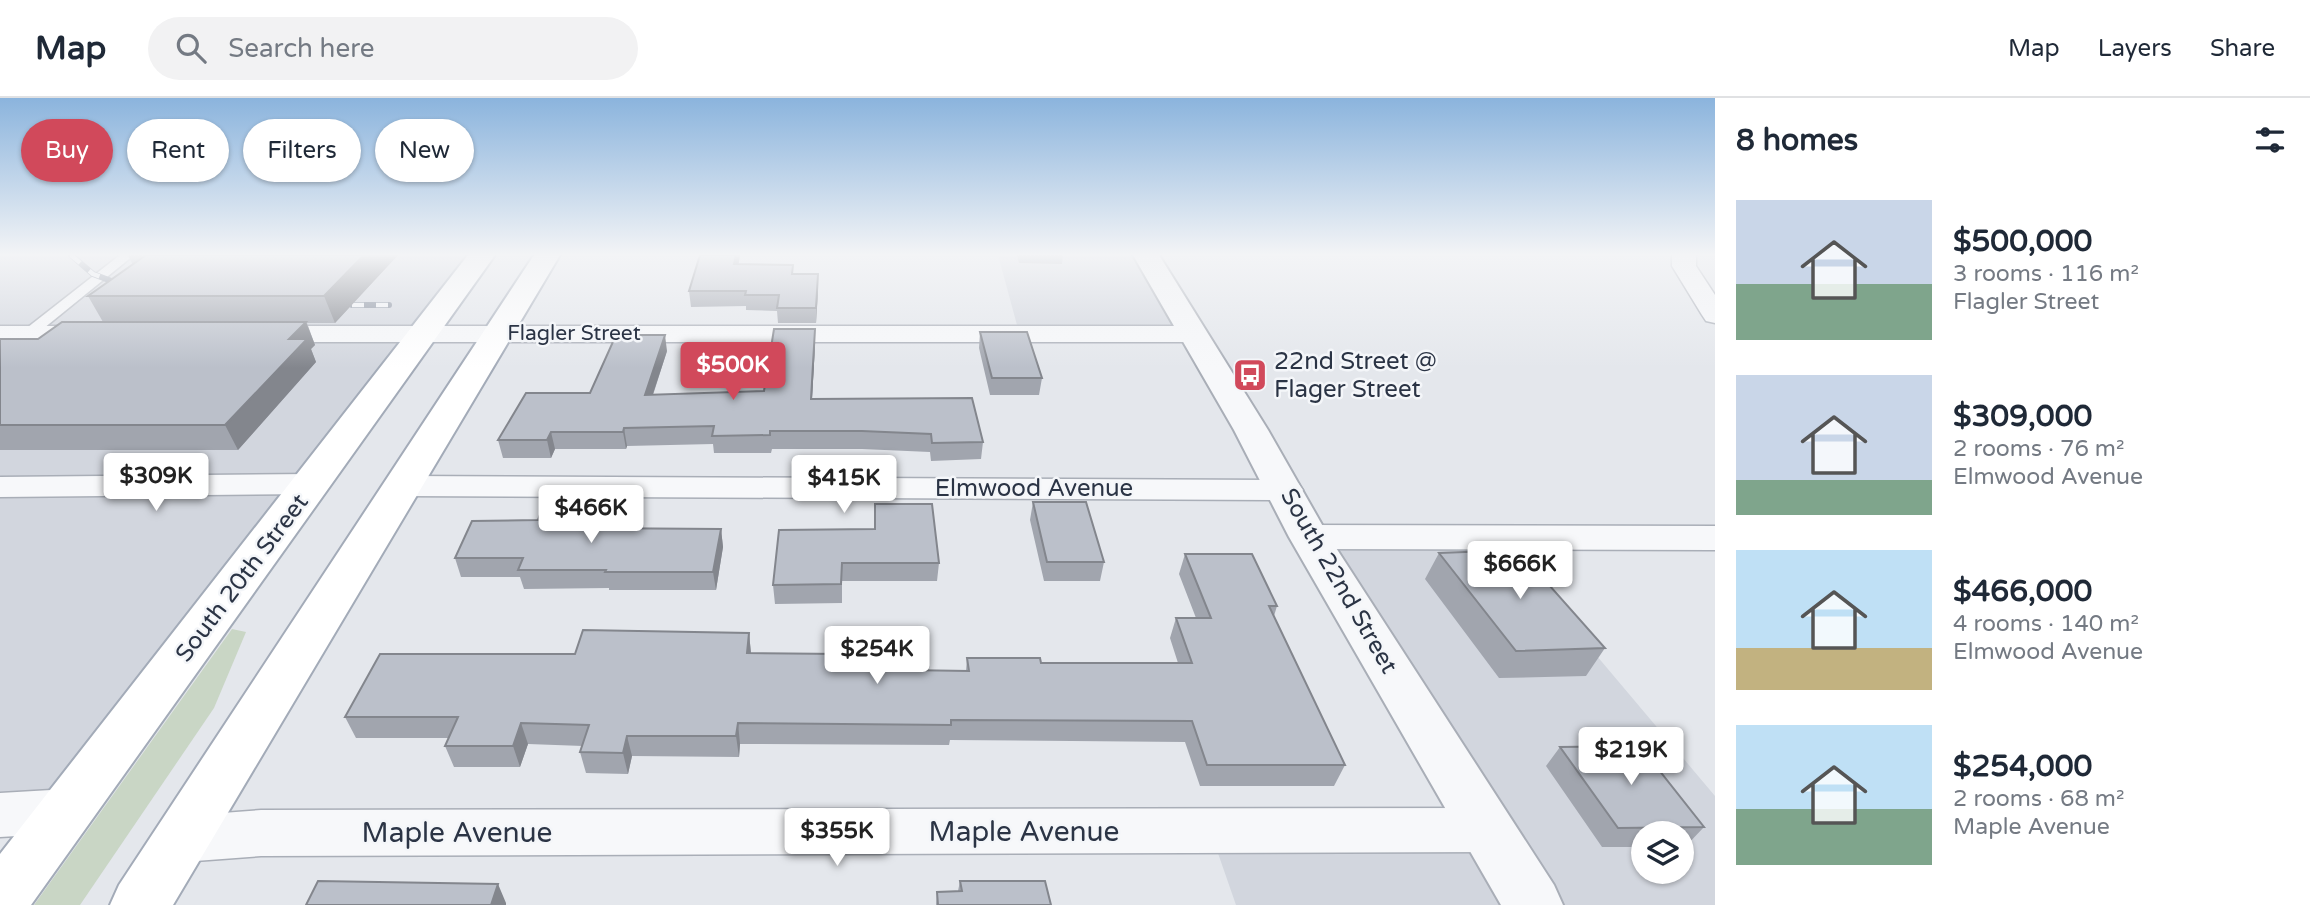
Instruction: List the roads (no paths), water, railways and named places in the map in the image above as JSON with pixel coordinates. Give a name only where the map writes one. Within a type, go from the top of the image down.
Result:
[{"type":"main road","name":"South 20th Street","points":[[0,900],[455,293]]},
{"type":"main road","points":[[139,905],[524,293]]},
{"type":"street","name":"South 22nd Street","points":[[1167,293],[1286,490],[1309,537],[1534,905]]},
{"type":"street","points":[[1701,293],[1715,315]]},
{"type":"street","points":[[0,334],[112,334]]},
{"type":"street","name":"Flagler Street","points":[[237,334],[1191,334]]},
{"type":"street","points":[[0,487],[312,484]]},
{"type":"street","name":"Elmwood Avenue","points":[[404,486],[1286,490]]},
{"type":"street","points":[[1309,537],[1715,538]]},
{"type":"street","points":[[0,815],[68,811]]},
{"type":"street","name":"Maple Avenue","points":[[182,839],[275,833],[1488,830]]},
{"type":"lane","points":[[28,334],[80,293]]},
{"type":"railway","points":[[352,305],[389,305]]},
{"type":"place","name":"22nd Street @ Flager Street","points":[[1250,375]]}]
